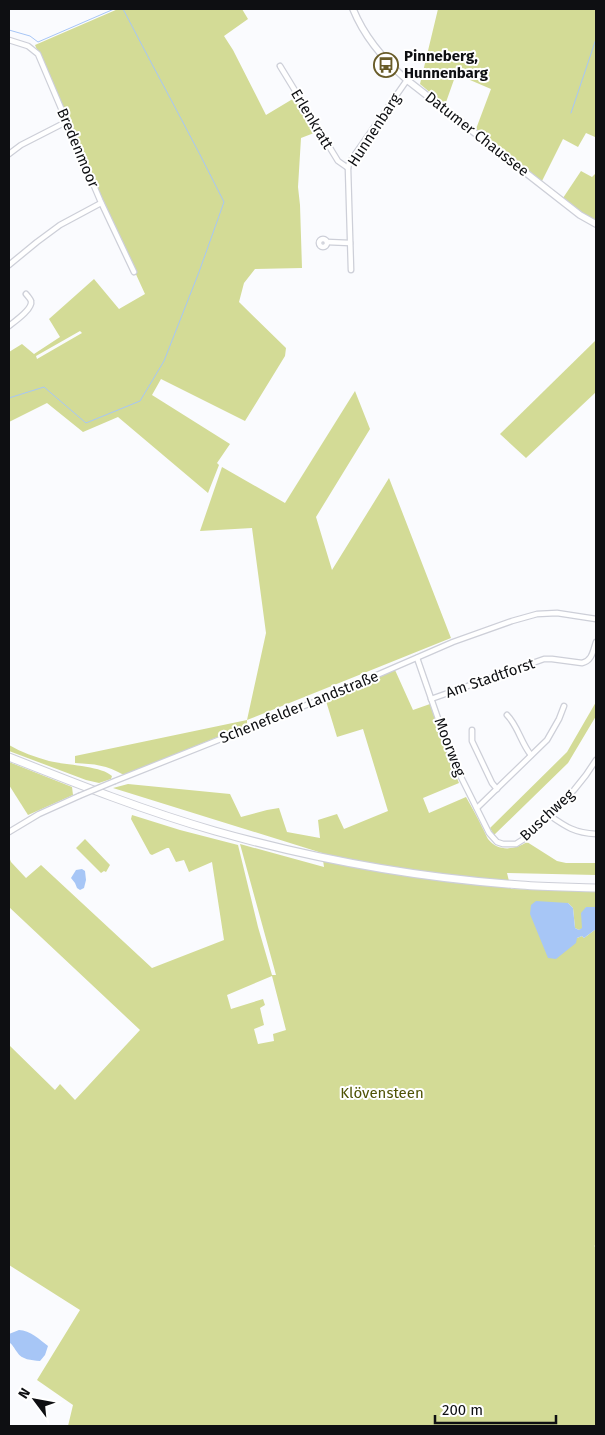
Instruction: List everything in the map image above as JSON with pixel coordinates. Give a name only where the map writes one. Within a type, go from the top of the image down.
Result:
[{"type":"main road","points":[[9,757],[90,789],[177,820],[308,854],[448,878],[520,885],[596,888]]},
{"type":"street","name":"Datumer Chaussee","points":[[353,9],[360,24],[395,69],[580,215],[596,224]]},
{"type":"street","name":"Bredenmoor","points":[[9,40],[28,46],[38,54],[101,203],[134,272]]},
{"type":"street","name":"Erlenkratt","points":[[280,66],[338,161],[348,168]]},
{"type":"street","name":"Hunnenbarg","points":[[351,270],[349,163],[408,80]]},
{"type":"street","points":[[9,154],[66,122]]},
{"type":"street","points":[[9,265],[60,226],[101,203]]},
{"type":"street","points":[[327,242],[350,242]]},
{"type":"street","points":[[9,326],[29,309],[31,301],[26,294]]},
{"type":"street","name":"Schenefelder Landstraße","points":[[9,832],[39,814],[115,781],[324,698],[453,642],[537,614],[557,613],[596,619]]},
{"type":"street","name":"Am Stadtforst","points":[[431,699],[544,659],[552,658],[586,663],[592,656],[596,642]]},
{"type":"street","name":"Moorweg","points":[[417,658],[450,752],[489,833]]},
{"type":"street","points":[[476,808],[551,736],[560,720],[564,706]]},
{"type":"street","points":[[506,715],[514,722],[526,749],[531,755]]},
{"type":"street","points":[[472,730],[472,741],[492,783],[497,789]]},
{"type":"street","name":"Buschweg","points":[[489,833],[497,842],[516,844],[526,837],[574,790],[596,760]]},
{"type":"street","points":[[549,815],[572,830],[580,833],[596,834]]},
{"type":"green space","points":[[118,9],[242,9],[248,19],[224,36],[266,115],[296,97],[314,133],[301,138],[298,187],[302,268],[255,269],[244,283],[239,302],[286,348],[285,356],[245,421],[161,379],[152,395],[230,444],[217,463],[219,465],[208,493],[118,417],[83,432],[47,403],[9,422],[9,352],[22,344],[34,354],[60,337],[49,319],[94,279],[119,309],[145,294],[90,174],[35,45]],"holes":[[[80,331],[82,333],[37,359],[36,356]]]},
{"type":"green space","points":[[438,9],[596,9],[595,137],[586,133],[578,147],[563,139],[542,181],[476,129],[491,89],[456,74],[445,105],[420,84]]},
{"type":"green space","points":[[581,171],[592,177],[596,173],[596,222],[580,213],[563,198]]},
{"type":"green space","points":[[596,340],[596,392],[526,458],[500,434]]},
{"type":"green space","points":[[355,391],[370,429],[316,517],[332,570],[389,478],[451,638],[247,720],[266,633],[252,528],[200,531],[222,467],[285,503]]},
{"type":"green space","name":"Klövensteen","points":[[395,670],[413,710],[430,704],[459,783],[423,798],[429,813],[466,797],[488,839],[497,846],[512,848],[527,842],[557,861],[566,863],[596,863],[596,875],[507,873],[511,889],[596,891],[596,907],[586,907],[582,929],[575,928],[573,908],[568,903],[577,938],[582,936],[584,938],[596,929],[596,1245],[594,1246],[596,1247],[596,1426],[68,1426],[73,1405],[37,1380],[80,1310],[9,1265],[9,1045],[55,1090],[60,1084],[75,1100],[140,1030],[9,907],[9,857],[11,862],[26,878],[41,865],[152,968],[224,940],[212,862],[189,872],[184,860],[176,862],[169,848],[152,855],[150,854],[131,819],[132,815],[238,845],[272,975],[276,975],[240,844],[324,867],[322,853],[113,788],[128,784],[230,794],[241,817],[279,808],[287,832],[320,838],[318,820],[337,814],[344,829],[388,811],[363,729],[337,737],[326,701]],"holes":[[[272,976],[286,1030],[273,1034],[274,1041],[258,1044],[254,1029],[264,1025],[260,1008],[265,1005],[263,999],[231,1009],[227,995]]]},
{"type":"green space","points":[[596,702],[596,716],[568,763],[494,835],[490,828],[567,752]]},
{"type":"green space","points":[[247,720],[247,725],[124,775],[100,766],[75,763],[75,756]]},
{"type":"green space","points":[[9,745],[44,759],[100,770],[112,776],[111,779],[99,783],[86,780],[9,751]]},
{"type":"green space","points":[[9,762],[72,787],[73,795],[28,815],[9,785]]},
{"type":"green space","points":[[85,839],[110,865],[106,872],[101,873],[76,848]]},
{"type":"water","points":[[82,869],[85,871],[86,880],[84,888],[80,890],[71,878],[76,870]]},
{"type":"water","points":[[536,901],[568,903],[573,908],[575,928],[579,930],[582,928],[581,913],[586,907],[596,907],[596,929],[584,938],[582,936],[577,938],[576,943],[556,959],[548,958],[530,914],[531,905]]},
{"type":"water","points":[[19,1330],[31,1333],[48,1346],[45,1355],[40,1361],[21,1357],[9,1342],[9,1334]]},
{"type":"waterway","points":[[9,30],[30,36],[38,42],[114,9]]},
{"type":"waterway","points":[[9,398],[44,387],[86,423],[140,401],[164,361],[224,202],[123,9]]},
{"type":"waterway","points":[[571,113],[596,39]]},
{"type":"place","name":"Pinneberg, Hunnenbarg","points":[[386,65]]}]
